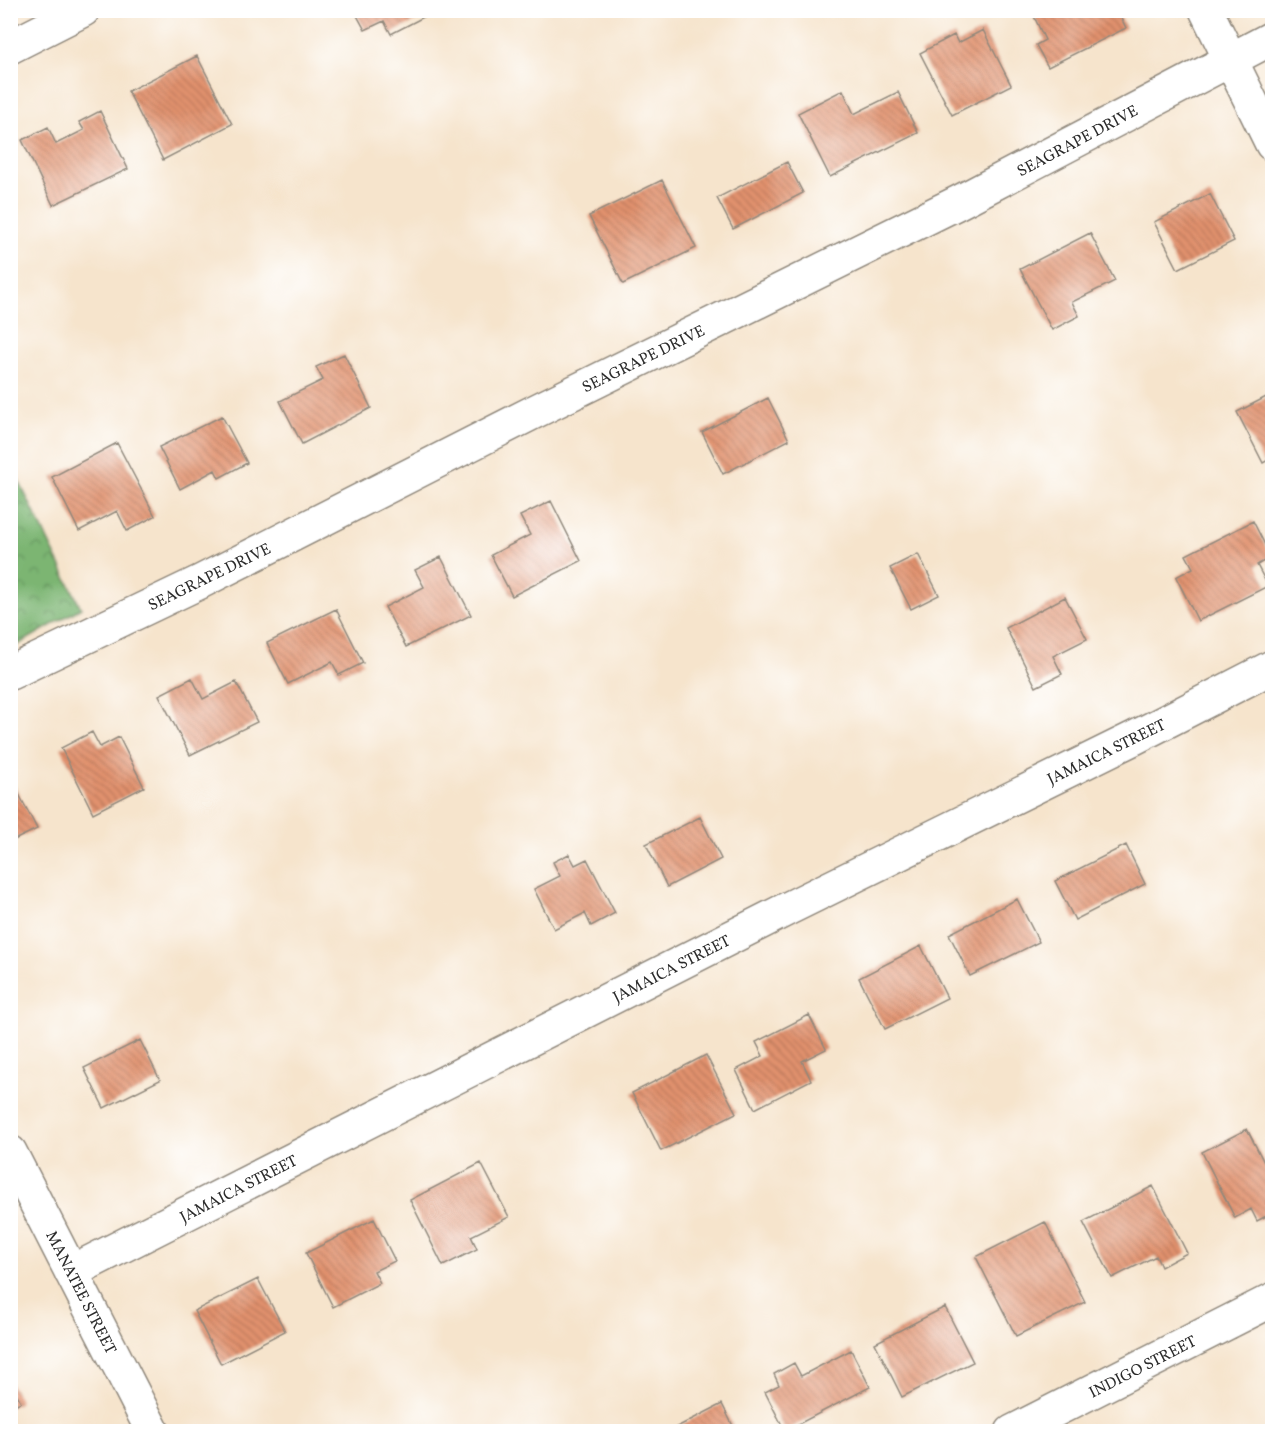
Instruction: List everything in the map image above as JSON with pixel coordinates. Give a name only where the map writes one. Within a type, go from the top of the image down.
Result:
[{"type":"street","points":[[10,47],[83,10]]},
{"type":"street","points":[[1206,10],[1272,144]]},
{"type":"street","name":"SEAGRAPE DRIVE","points":[[10,673],[200,582],[525,416],[957,203],[1272,38]]},
{"type":"street","name":"JAMAICA STREET","points":[[72,1272],[789,908],[1124,743],[1272,667]]},
{"type":"street","name":"MANATEE STREET","points":[[10,1152],[153,1431]]},
{"type":"street","name":"INDIGO STREET","points":[[1012,1431],[1272,1300]]},
{"type":"green space","points":[[11,465],[81,608],[10,649]]},
{"type":"building","points":[[354,10],[437,10],[391,34],[384,21],[365,30]]},
{"type":"building","points":[[1031,10],[1117,10],[1126,28],[1048,67],[1036,45],[1045,40]]},
{"type":"building","points":[[983,30],[1011,85],[952,115],[920,53],[954,35],[958,43]]},
{"type":"building","points":[[197,56],[232,124],[163,160],[128,91]]},
{"type":"building","points":[[843,90],[854,114],[898,92],[918,133],[830,177],[798,113]]},
{"type":"building","points":[[100,111],[128,169],[53,205],[22,140],[48,127],[56,144],[84,130],[79,122]]},
{"type":"building","points":[[787,162],[803,193],[733,229],[717,198]]},
{"type":"building","points":[[662,180],[696,248],[623,284],[589,216]]},
{"type":"building","points":[[1210,194],[1234,241],[1178,269],[1154,222]]},
{"type":"building","points":[[1090,233],[1115,281],[1072,302],[1079,316],[1052,330],[1020,269]]},
{"type":"building","points":[[344,354],[371,408],[302,444],[280,401],[323,380],[316,367]]},
{"type":"building","points":[[1272,394],[1272,458],[1263,463],[1237,412]]},
{"type":"building","points":[[768,398],[789,440],[723,474],[702,432]]},
{"type":"building","points":[[222,416],[247,463],[219,478],[215,470],[180,489],[159,447]]},
{"type":"building","points":[[117,443],[155,516],[127,531],[117,511],[79,531],[52,477]]},
{"type":"building","points":[[551,501],[581,561],[512,596],[491,555],[530,535],[520,516]]},
{"type":"building","points":[[1253,521],[1271,557],[1257,565],[1268,586],[1198,621],[1176,577],[1193,568],[1186,555]]},
{"type":"building","points":[[918,554],[939,595],[911,609],[890,568]]},
{"type":"building","points":[[441,557],[471,615],[406,647],[385,607],[424,587],[415,570]]},
{"type":"building","points":[[1065,597],[1087,639],[1053,656],[1062,674],[1036,687],[1006,628]]},
{"type":"building","points":[[336,609],[363,663],[339,675],[332,662],[288,684],[267,643]]},
{"type":"building","points":[[192,678],[203,699],[236,682],[257,722],[190,755],[159,695]]},
{"type":"building","points":[[92,732],[100,747],[119,737],[144,787],[93,813],[61,748]]},
{"type":"building","points":[[10,777],[37,829],[10,842]]},
{"type":"building","points":[[700,817],[721,859],[667,887],[646,844]]},
{"type":"building","points":[[1126,845],[1145,884],[1075,920],[1055,881]]},
{"type":"building","points":[[569,854],[575,865],[587,859],[615,913],[591,926],[585,913],[554,929],[534,889],[560,876],[553,862]]},
{"type":"building","points":[[1017,899],[1039,942],[970,976],[949,934]]},
{"type":"building","points":[[921,946],[947,998],[885,1029],[859,978]]},
{"type":"building","points":[[809,1015],[826,1049],[802,1061],[811,1080],[755,1109],[736,1070],[763,1056],[756,1042]]},
{"type":"building","points":[[140,1040],[160,1080],[104,1108],[84,1068]]},
{"type":"building","points":[[706,1055],[736,1113],[661,1151],[632,1093]]},
{"type":"building","points":[[1247,1129],[1272,1178],[1272,1213],[1257,1221],[1251,1209],[1235,1218],[1202,1152]]},
{"type":"building","points":[[481,1163],[509,1217],[471,1236],[477,1249],[443,1266],[410,1200]]},
{"type":"building","points":[[1153,1186],[1187,1253],[1161,1267],[1156,1256],[1112,1278],[1083,1222]]},
{"type":"building","points":[[374,1219],[395,1261],[374,1271],[380,1283],[333,1307],[306,1253]]},
{"type":"building","points":[[1045,1222],[1085,1302],[1016,1336],[976,1257]]},
{"type":"building","points":[[258,1279],[285,1331],[221,1364],[194,1311]]},
{"type":"building","points":[[945,1307],[973,1362],[902,1397],[875,1343]]},
{"type":"building","points":[[851,1350],[870,1387],[785,1431],[765,1392],[779,1385],[774,1374],[794,1363],[801,1376]]},
{"type":"building","points":[[10,1382],[21,1402],[10,1407]]},
{"type":"building","points":[[722,1404],[736,1432],[667,1432]]}]
